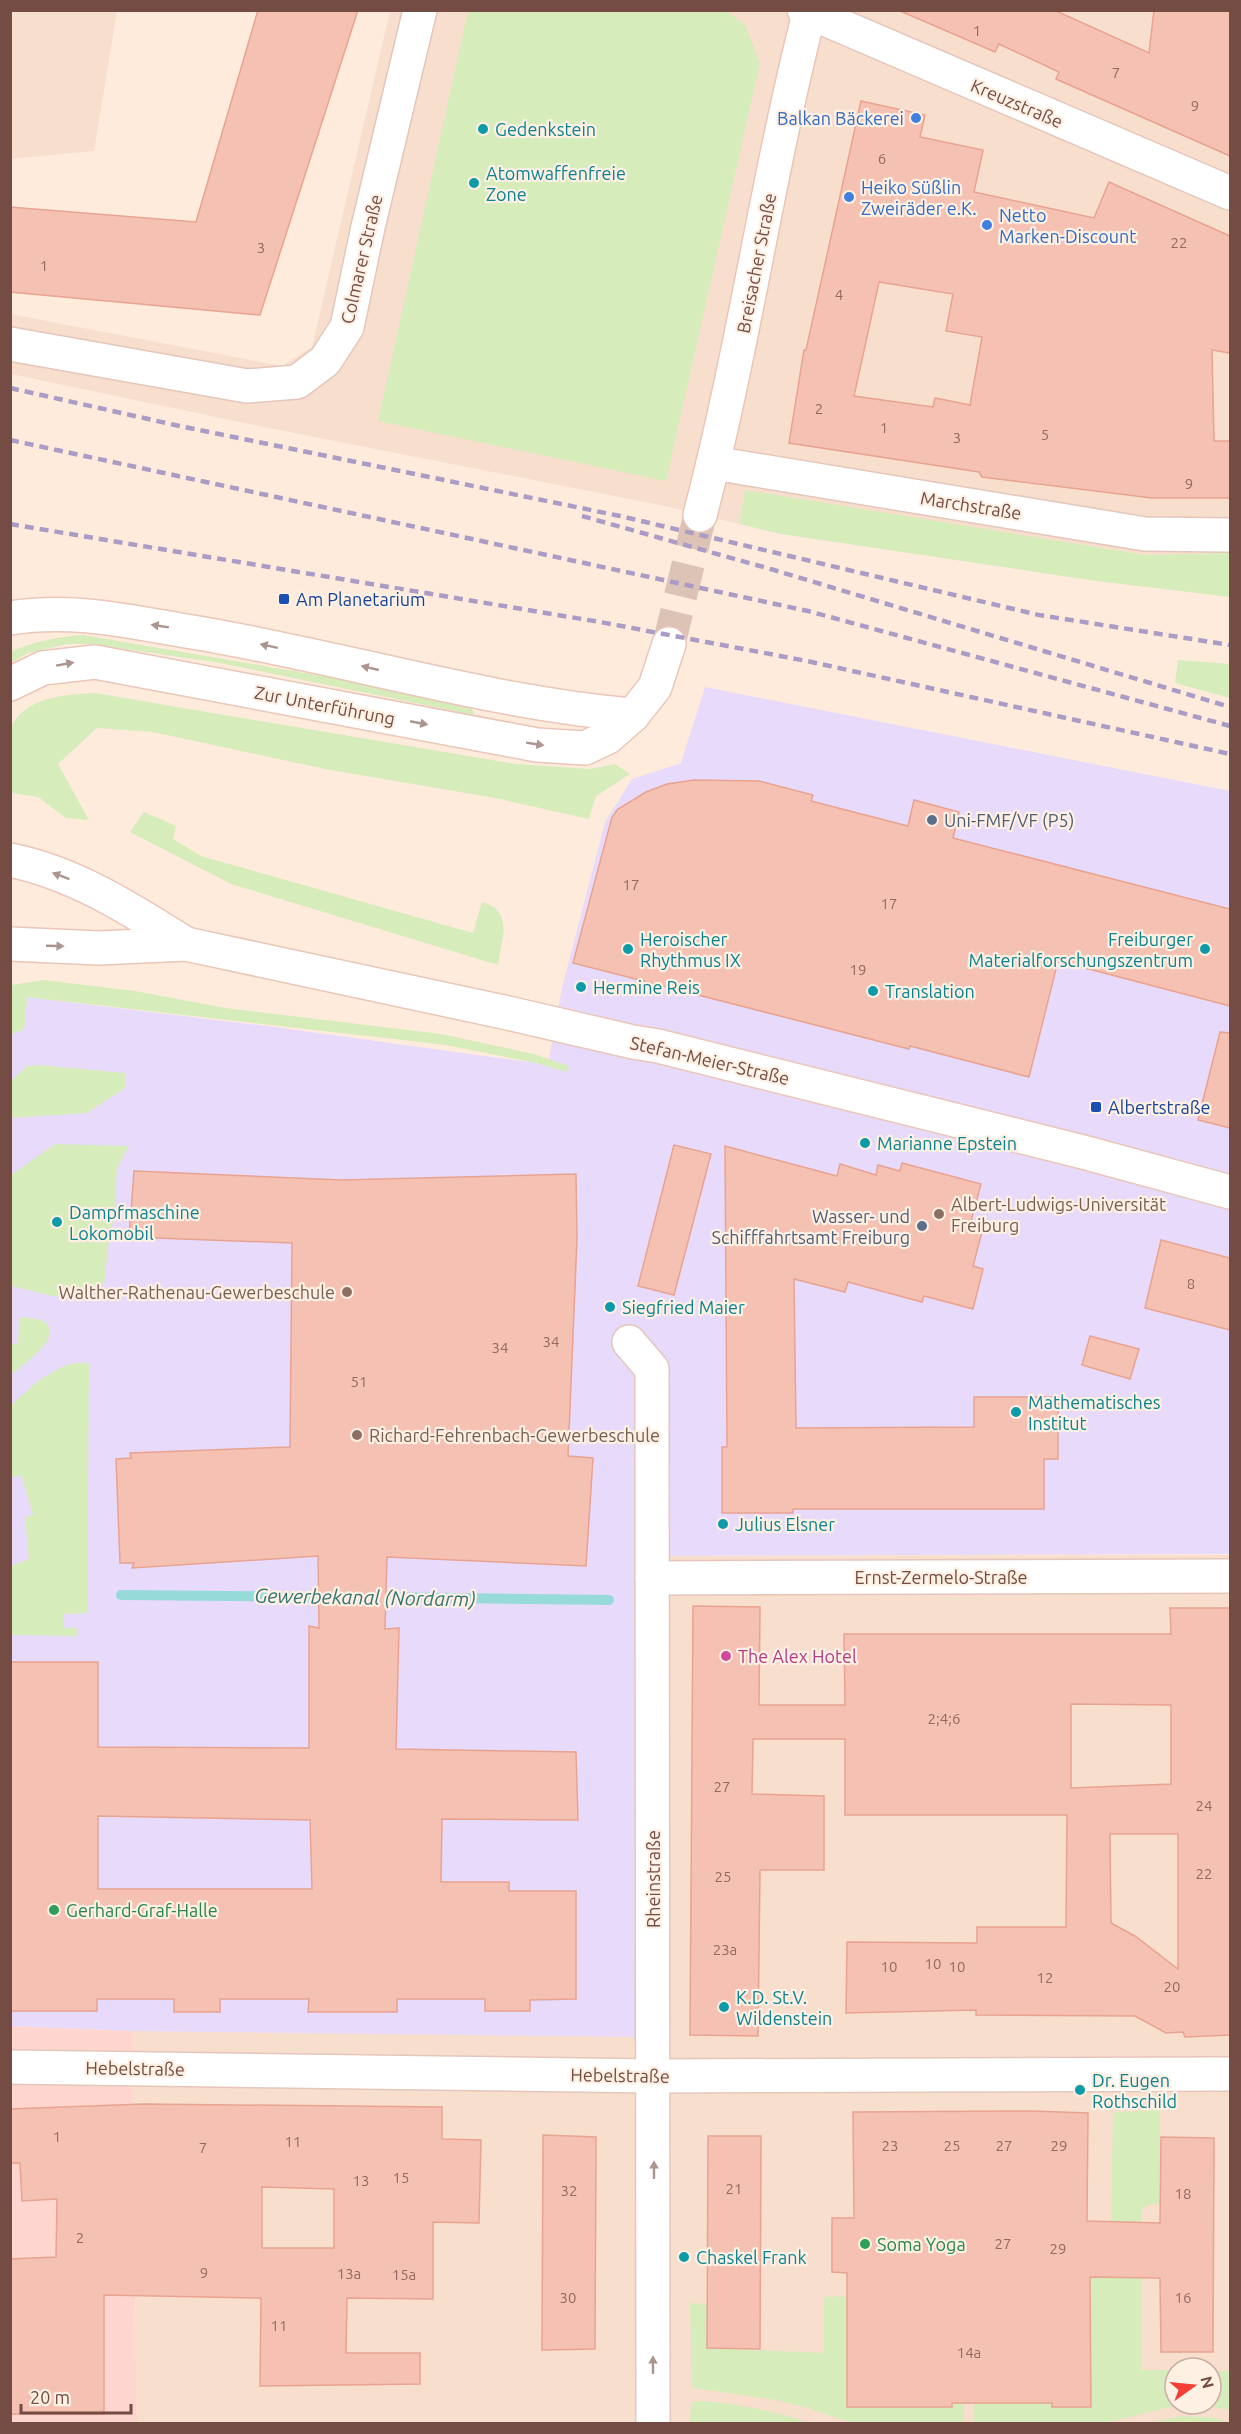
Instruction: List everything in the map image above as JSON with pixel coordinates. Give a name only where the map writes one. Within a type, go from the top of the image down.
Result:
[{"type":"street","name":"Colmarer Straße","points":[[10,344],[247,386],[297,382],[325,362],[347,327],[368,227],[420,10]]},
{"type":"street","name":"Kreuzstraße","points":[[809,11],[1230,193]]},
{"type":"street","name":"Breisacher Straße","points":[[700,514],[746,320],[779,140],[809,11]]},
{"type":"street","name":"Marchstraße","points":[[713,463],[1145,534],[1230,535]]},
{"type":"street","points":[[10,618],[69,613],[107,616],[264,644],[530,703],[633,715]]},
{"type":"street","name":"Zur Unterführung","points":[[10,684],[43,668],[95,662],[561,748],[585,748],[608,737],[633,715],[655,687],[669,644]]},
{"type":"street","name":"Stefan-Meier-Straße","points":[[16,854],[93,889],[186,944]]},
{"type":"street","name":"Stefan-Meier-Straße","points":[[10,944],[99,948],[186,944],[658,1046],[1083,1152],[1230,1192]]},
{"type":"street","name":"Rheinstraße","points":[[629,1342],[652,1369],[653,2424]]},
{"type":"street","name":"Ernst-Zermelo-Straße","points":[[652,1578],[1230,1576]]},
{"type":"street","name":"Hebelstraße","points":[[10,2067],[654,2076],[1230,2074]]},
{"type":"shaded area","points":[[11,10],[117,11],[94,151],[11,159]]},
{"type":"shaded area","points":[[390,11],[1230,11],[1230,553],[1146,555],[745,491],[739,524],[660,505],[254,425],[11,374],[10,314],[282,366],[312,347]]},
{"type":"shaded area","points":[[705,687],[1230,791],[1230,1554],[636,1556],[637,2037],[132,2031],[11,2026],[10,1035],[24,1029],[27,997],[274,1027],[536,1063],[567,1072],[568,1066],[549,1059],[562,988],[605,822],[632,779],[681,763]]},
{"type":"shaded area","points":[[1230,1555],[1230,2423],[137,2423],[132,2031],[637,2036],[636,1556]]},
{"type":"shaded area","points":[[11,2026],[132,2031],[137,2423],[11,2424]]},
{"type":"green space","points":[[468,11],[727,11],[745,25],[760,63],[666,481],[378,421]]},
{"type":"green space","points":[[745,490],[1146,555],[1230,553],[1230,597],[1096,581],[781,534],[739,524]]},
{"type":"green space","points":[[83,635],[470,701],[474,715],[220,663],[91,644],[67,644],[28,653],[11,663],[10,652],[19,648],[46,640]]},
{"type":"green space","points":[[1178,660],[1230,664],[1230,698],[1175,683]]},
{"type":"green space","points":[[95,693],[516,764],[590,769],[615,764],[630,774],[596,796],[589,819],[495,798],[325,769],[153,732],[97,728],[58,764],[89,820],[66,818],[38,797],[11,793],[10,729],[17,718],[25,710],[46,699]]},
{"type":"green space","points":[[144,812],[176,826],[173,839],[201,856],[473,933],[482,902],[492,906],[499,912],[503,928],[498,965],[231,884],[130,832]]},
{"type":"green space","points":[[44,980],[135,991],[226,1008],[441,1034],[534,1054],[569,1066],[567,1072],[536,1063],[446,1045],[27,997],[24,1029],[11,1035],[11,985]]},
{"type":"green space","points":[[39,1065],[125,1073],[125,1088],[87,1113],[11,1118],[11,1081],[27,1066]]},
{"type":"green space","points":[[55,1144],[129,1146],[117,1168],[114,1222],[110,1230],[104,1284],[88,1300],[53,1296],[11,1286],[11,1175]]},
{"type":"green space","points":[[19,1317],[43,1321],[49,1327],[50,1334],[40,1350],[11,1375],[11,1344],[18,1344]]},
{"type":"green space","points":[[74,1363],[89,1363],[87,1613],[64,1614],[64,1628],[78,1628],[78,1636],[11,1635],[11,1566],[29,1559],[25,1517],[33,1515],[21,1475],[11,1478],[11,1405],[48,1375]]},
{"type":"green space","points":[[1160,2110],[1160,2205],[1149,2205],[1141,2212],[1141,2370],[1163,2370],[1163,2409],[1105,2423],[974,2423],[975,2362],[986,2362],[986,2403],[1023,2403],[1023,2362],[1052,2362],[1052,2407],[1090,2407],[1090,2308],[1052,2308],[1052,2343],[1023,2343],[1023,2308],[986,2308],[985,2343],[952,2343],[951,2325],[916,2325],[915,2343],[883,2343],[883,2308],[848,2308],[848,2407],[883,2407],[883,2362],[915,2362],[916,2407],[952,2407],[952,2362],[964,2362],[964,2423],[852,2423],[772,2399],[692,2388],[690,2303],[707,2304],[708,2348],[824,2353],[824,2297],[923,2294],[923,2274],[1110,2277],[1113,2112]]},
{"type":"green space","points":[[1223,2371],[1230,2371],[1230,2410],[1223,2409]]},
{"type":"green space","points":[[696,2401],[753,2408],[786,2415],[807,2423],[690,2423],[691,2403]]},
{"type":"green space","points":[[1180,2416],[1210,2417],[1230,2423],[1152,2423]]},
{"type":"building","points":[[258,10],[358,10],[260,315],[10,292],[10,207],[196,222]]},
{"type":"building","points":[[898,10],[1054,10],[1149,53],[1154,10],[1230,10],[1230,156],[1056,79],[1059,72],[999,44],[995,52]]},
{"type":"building","points":[[861,101],[925,115],[920,137],[983,150],[974,192],[1094,218],[1109,182],[1230,236],[1230,353],[1212,350],[1214,441],[1230,441],[1230,498],[1152,498],[982,477],[979,472],[789,443],[804,350],[806,350]],"holes":[[[879,282],[953,294],[946,331],[982,337],[970,405],[935,398],[933,407],[854,396]]]},
{"type":"building","points":[[694,780],[759,781],[813,795],[811,801],[908,826],[914,800],[959,812],[953,838],[1230,909],[1230,1006],[1058,961],[1029,1077],[910,1046],[909,1049],[573,963],[612,817],[618,809],[646,792],[667,784]]},
{"type":"building","points":[[1220,1032],[1230,1033],[1230,1128],[1198,1120]]},
{"type":"building","points":[[674,1145],[711,1154],[674,1295],[638,1286]]},
{"type":"building","points":[[725,1146],[837,1176],[840,1164],[876,1175],[878,1165],[900,1171],[902,1163],[981,1184],[970,1225],[983,1228],[973,1266],[983,1269],[973,1309],[924,1296],[922,1302],[848,1282],[845,1292],[794,1279],[796,1428],[974,1427],[974,1397],[1058,1397],[1058,1459],[1044,1459],[1044,1509],[793,1509],[793,1513],[722,1513],[722,1447],[727,1447]]},
{"type":"building","points":[[134,1171],[341,1180],[576,1174],[577,1238],[568,1456],[593,1458],[586,1566],[387,1557],[385,1629],[399,1628],[396,1749],[576,1752],[578,1820],[442,1819],[441,1882],[509,1882],[509,1891],[576,1891],[576,1999],[530,2000],[530,2011],[485,2011],[485,1999],[397,1999],[397,2012],[308,2012],[309,1999],[220,1999],[220,2012],[174,2012],[174,1999],[97,1999],[97,2011],[10,2011],[10,1662],[98,1662],[98,1747],[309,1748],[309,1626],[319,1628],[318,1556],[132,1568],[134,1563],[120,1563],[116,1459],[131,1458],[130,1453],[290,1447],[292,1243],[129,1237]],"holes":[[[98,1816],[310,1820],[312,1889],[98,1889]]]},
{"type":"building","points":[[1161,1240],[1230,1258],[1230,1330],[1145,1308]]},
{"type":"building","points":[[1090,1336],[1139,1349],[1130,1379],[1082,1365]]},
{"type":"building","points":[[693,1606],[760,1607],[759,1705],[845,1705],[844,1634],[1171,1634],[1170,1608],[1230,1608],[1230,2035],[1185,2037],[1183,2032],[1166,2033],[1135,2016],[976,2015],[976,2010],[846,2013],[847,1942],[977,1943],[977,1927],[1066,1927],[1067,1815],[845,1815],[845,1739],[753,1739],[752,1794],[824,1796],[824,1870],[760,1870],[758,2036],[690,2035]],"holes":[[[1071,1704],[1171,1705],[1171,1784],[1071,1788]],[[1110,1834],[1178,1834],[1178,1969],[1135,1936],[1111,1923]]]},
{"type":"building","points":[[144,2104],[442,2107],[442,2139],[481,2140],[479,2223],[433,2222],[433,2299],[347,2298],[346,2353],[420,2353],[420,2384],[260,2386],[261,2298],[104,2295],[104,2414],[10,2414],[10,2259],[56,2257],[57,2199],[22,2201],[20,2163],[10,2163],[10,2109]],"holes":[[[262,2187],[334,2189],[334,2248],[262,2248]]]},
{"type":"building","points":[[853,2112],[1088,2113],[1087,2221],[1160,2223],[1161,2137],[1214,2138],[1213,2352],[1161,2352],[1160,2278],[1090,2277],[1091,2407],[1052,2407],[1052,2403],[952,2403],[952,2407],[847,2407],[847,2273],[832,2272],[832,2218],[854,2218]]},
{"type":"building","points":[[543,2135],[596,2137],[595,2349],[542,2350]]},
{"type":"building","points":[[708,2136],[761,2136],[760,2349],[707,2348]]},
{"type":"waterway","name":"Gewerbekanal (Nordarm)","points":[[121,1595],[330,1597]]},
{"type":"waterway","name":"Gewerbekanal (Nordarm)","points":[[373,1597],[609,1600]]},
{"type":"tunnel","points":[[669,644],[700,515]]},
{"type":"railway","points":[[10,388],[175,425],[620,516],[1039,615],[1230,645]]},
{"type":"railway","points":[[10,440],[808,611],[1230,726]]},
{"type":"railway","points":[[582,516],[774,570],[1230,707]]},
{"type":"railway","points":[[10,524],[600,622],[807,661],[1230,754]]},
{"type":"place","name":"Balkan Bäckerei","points":[[916,118]]},
{"type":"place","name":"Gedenkstein","points":[[483,129]]},
{"type":"place","name":"Atomwaffenfreie Zone","points":[[474,183]]},
{"type":"place","name":"Heiko Süßlin Zweiräder e.K.","points":[[849,197]]},
{"type":"place","name":"Netto Marken-Discount","points":[[987,225]]},
{"type":"place","name":"Am Planetarium","points":[[284,599]]},
{"type":"place","name":"Uni-FMF/VF (P5)","points":[[932,820]]},
{"type":"place","name":"Heroischer Rhythmus IX","points":[[628,949]]},
{"type":"place","name":"Freiburger Materialforschungszentrum","points":[[1205,949]]},
{"type":"place","name":"Hermine Reis","points":[[581,987]]},
{"type":"place","name":"Translation","points":[[873,991]]},
{"type":"place","name":"Albertstraße","points":[[1096,1107]]},
{"type":"place","name":"Marianne Epstein","points":[[865,1143]]},
{"type":"place","name":"Albert-Ludwigs-Universität Freiburg","points":[[939,1214]]},
{"type":"place","name":"Dampfmaschine Lokomobil","points":[[57,1222]]},
{"type":"place","name":"Wasser- und Schifffahrtsamt Freiburg","points":[[922,1226]]},
{"type":"place","name":"Walther-Rathenau-Gewerbeschule","points":[[347,1292]]},
{"type":"place","name":"Siegfried Maier","points":[[610,1307]]},
{"type":"place","name":"Mathematisches Institut","points":[[1016,1412]]},
{"type":"place","name":"Richard-Fehrenbach-Gewerbeschule","points":[[357,1435]]},
{"type":"place","name":"Julius Elsner","points":[[723,1524]]},
{"type":"place","name":"The Alex Hotel","points":[[726,1656]]},
{"type":"place","name":"Gerhard-Graf-Halle","points":[[54,1910]]},
{"type":"place","name":"K.D. St.V. Wildenstein","points":[[724,2007]]},
{"type":"place","name":"Dr. Eugen Rothschild","points":[[1080,2090]]},
{"type":"place","name":"Soma Yoga","points":[[865,2244]]},
{"type":"place","name":"Chaskel Frank","points":[[684,2257]]}]
